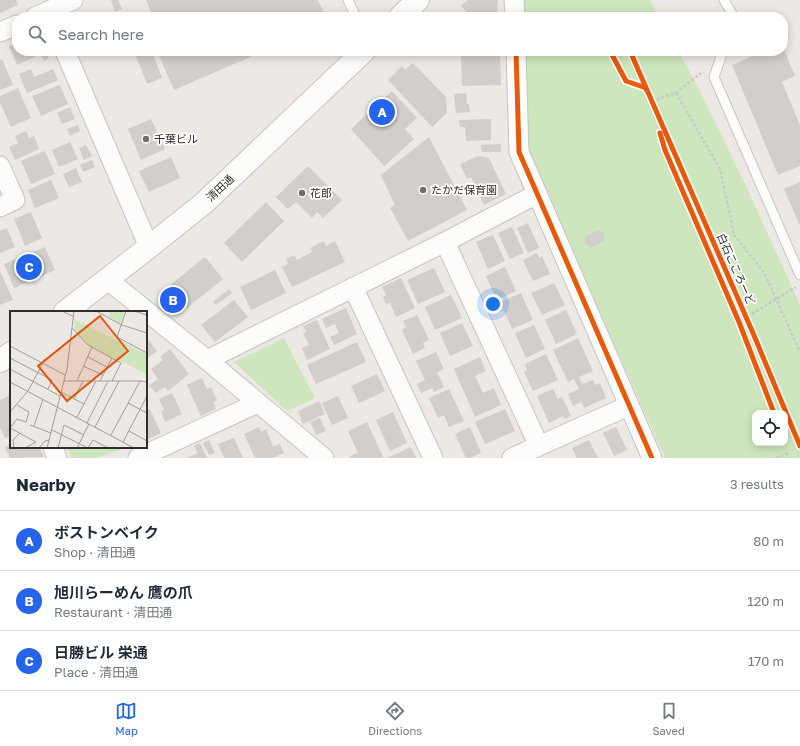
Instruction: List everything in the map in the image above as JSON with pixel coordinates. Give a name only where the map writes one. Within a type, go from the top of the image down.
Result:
[{"type":"street","points":[[44,11],[73,0]]},
{"type":"street","points":[[405,12],[418,0]]},
{"type":"street","points":[[514,0],[515,12]]},
{"type":"street","points":[[0,32],[12,26]]},
{"type":"street","points":[[67,56],[149,247]]},
{"type":"street","name":"清田通","points":[[66,311],[108,280],[204,203],[359,56]]},
{"type":"street","points":[[516,56],[519,152],[628,406],[652,458]]},
{"type":"street","points":[[0,166],[14,200],[0,207]]},
{"type":"street","points":[[207,360],[445,242],[537,194]]},
{"type":"street","points":[[445,242],[538,446]]},
{"type":"street","points":[[108,280],[146,311]]},
{"type":"street","points":[[353,287],[433,458]]},
{"type":"street","points":[[147,312],[324,458]]},
{"type":"street","points":[[0,361],[10,354]]},
{"type":"street","points":[[138,458],[258,403]]},
{"type":"street","points":[[512,458],[628,406]]},
{"type":"street","points":[[52,448],[57,458]]},
{"type":"lane","points":[[348,0],[354,12]]},
{"type":"lane","points":[[724,0],[731,12]]},
{"type":"lane","points":[[721,56],[714,77],[800,275]]},
{"type":"path","points":[[652,101],[676,93],[720,56]]},
{"type":"path","points":[[676,93],[720,169],[734,235],[764,272],[800,352]]},
{"type":"path","points":[[649,94],[654,108]]},
{"type":"path","points":[[739,322],[748,321],[800,285]]},
{"type":"path","points":[[776,458],[790,450],[792,458]]},
{"type":"green space","points":[[522,0],[650,0],[656,12],[523,12]]},
{"type":"green space","points":[[524,56],[681,56],[698,87],[746,186],[800,305],[800,458],[665,458],[528,151]]},
{"type":"green space","points":[[284,338],[315,398],[287,411],[234,362]]},
{"type":"green space","points":[[67,448],[125,448],[96,458],[71,458]]},
{"type":"building","points":[[0,0],[16,0],[18,5],[0,13]]},
{"type":"building","points":[[118,0],[122,9],[115,12],[111,1]]},
{"type":"building","points":[[146,0],[318,0],[324,12],[151,12]]},
{"type":"building","points":[[467,0],[498,0],[497,12],[467,12],[461,6]]},
{"type":"building","points":[[12,45],[12,53],[9,46]]},
{"type":"building","points":[[13,56],[37,56],[17,65]]},
{"type":"building","points":[[42,56],[48,56],[49,58],[44,61]]},
{"type":"building","points":[[136,56],[154,56],[162,78],[147,84]]},
{"type":"building","points":[[159,56],[252,56],[174,90]]},
{"type":"building","points":[[461,56],[500,56],[501,85],[462,86]]},
{"type":"building","points":[[753,56],[787,56],[795,76],[782,82],[800,125],[800,166],[778,175],[732,65]]},
{"type":"building","points":[[2,59],[13,85],[0,90],[0,60]]},
{"type":"building","points":[[413,63],[446,97],[447,113],[432,127],[388,80],[402,66],[405,70]]},
{"type":"building","points":[[31,69],[34,77],[53,69],[58,80],[27,93],[19,74]]},
{"type":"building","points":[[60,85],[68,104],[41,116],[32,96]]},
{"type":"building","points":[[18,88],[31,118],[11,127],[0,102],[0,96]]},
{"type":"building","points":[[392,91],[417,118],[405,129],[414,139],[384,166],[351,129]]},
{"type":"building","points":[[466,93],[467,104],[469,104],[470,112],[456,113],[454,94]]},
{"type":"building","points":[[70,107],[75,119],[62,124],[57,113]]},
{"type":"building","name":"千葉ビル","points":[[151,119],[165,149],[141,160],[128,129]]},
{"type":"building","points":[[491,119],[491,140],[466,141],[465,127],[460,127],[459,120]]},
{"type":"building","points":[[78,125],[80,131],[70,136],[67,129]]},
{"type":"building","points":[[26,131],[29,138],[34,136],[39,149],[15,160],[9,147],[18,143],[15,136]]},
{"type":"building","name":"たかだ保育園","points":[[429,137],[467,210],[408,241],[390,208],[395,205],[381,175]]},
{"type":"building","points":[[70,142],[78,159],[59,167],[52,150]]},
{"type":"building","points":[[501,144],[501,152],[482,152],[481,145]]},
{"type":"building","points":[[86,145],[92,156],[84,160],[79,148]]},
{"type":"building","points":[[45,151],[55,174],[31,184],[21,161]]},
{"type":"building","points":[[478,156],[489,158],[506,194],[484,205],[471,177],[467,179],[460,164]]},
{"type":"building","points":[[171,157],[180,178],[149,192],[139,171]]},
{"type":"building","points":[[92,160],[95,167],[83,172],[80,165]]},
{"type":"building","points":[[308,166],[342,200],[323,218],[317,212],[312,218],[296,202],[288,209],[276,197]]},
{"type":"building","points":[[76,168],[82,182],[69,187],[63,174]]},
{"type":"building","points":[[51,180],[59,198],[35,208],[28,190]]},
{"type":"building","points":[[800,182],[800,226],[784,189]]},
{"type":"building","points":[[266,202],[284,221],[242,262],[224,243]]},
{"type":"building","points":[[31,212],[42,238],[25,246],[14,219]]},
{"type":"building","points":[[528,223],[539,248],[528,253],[517,228]]},
{"type":"building","points":[[512,227],[524,253],[510,259],[498,233]]},
{"type":"building","points":[[7,228],[15,247],[0,253],[0,231]]},
{"type":"building","points":[[598,230],[604,234],[604,241],[591,248],[585,243],[585,237]]},
{"type":"building","points":[[493,235],[505,261],[488,269],[476,242]]},
{"type":"building","points":[[324,241],[326,246],[335,241],[345,262],[292,287],[282,267],[288,264],[286,259],[294,255],[297,260],[312,252],[310,248]]},
{"type":"building","points":[[45,247],[55,270],[14,288],[4,264]]},
{"type":"building","points":[[537,253],[539,258],[542,256],[550,274],[533,281],[523,260]]},
{"type":"building","points":[[205,257],[223,279],[178,315],[160,293]]},
{"type":"building","points":[[505,267],[516,291],[497,300],[486,276]]},
{"type":"building","points":[[434,268],[445,292],[418,304],[407,280]]},
{"type":"building","points":[[275,270],[286,293],[251,310],[240,287]]},
{"type":"building","points":[[0,271],[13,300],[0,305]]},
{"type":"building","points":[[401,278],[415,308],[396,317],[390,303],[386,304],[383,297],[386,295],[382,287]]},
{"type":"building","points":[[554,283],[565,305],[542,315],[531,293]]},
{"type":"building","points":[[229,289],[232,293],[216,305],[213,302]]},
{"type":"building","points":[[521,293],[533,320],[512,329],[504,310],[500,312],[496,304]]},
{"type":"building","points":[[451,295],[462,318],[435,330],[425,307]]},
{"type":"building","points":[[234,300],[248,317],[215,342],[201,325]]},
{"type":"building","points":[[346,308],[357,334],[334,345],[330,337],[339,333],[335,324],[326,328],[322,319]]},
{"type":"building","points":[[566,310],[577,334],[556,344],[545,320]]},
{"type":"building","points":[[417,315],[429,340],[423,343],[425,348],[413,354],[402,330],[406,327],[403,321]]},
{"type":"building","points":[[317,320],[330,349],[307,360],[302,348],[309,345],[303,333],[306,332],[303,326]]},
{"type":"building","points":[[462,323],[473,346],[450,356],[440,333]]},
{"type":"building","points":[[534,325],[545,349],[526,358],[515,333]]},
{"type":"building","points":[[147,338],[157,351],[147,358]]},
{"type":"building","points":[[578,338],[593,371],[579,377],[582,384],[593,380],[595,385],[600,383],[606,398],[584,408],[581,402],[573,406],[568,394],[579,389],[574,379],[568,382],[553,350]]},
{"type":"building","points":[[357,342],[366,362],[316,384],[307,365]]},
{"type":"building","points":[[170,349],[189,374],[168,391],[165,387],[156,393],[149,386],[158,379],[151,369],[163,360],[160,357]]},
{"type":"building","points":[[436,352],[444,369],[437,372],[444,387],[434,392],[432,388],[421,393],[417,384],[425,380],[416,361]]},
{"type":"building","points":[[546,354],[558,380],[533,391],[524,372],[527,370],[525,364]]},
{"type":"building","points":[[480,357],[486,371],[475,376],[483,393],[494,388],[501,405],[475,417],[454,369]]},
{"type":"building","points":[[377,374],[385,391],[359,403],[351,386]]},
{"type":"building","points":[[202,378],[207,389],[211,387],[217,400],[213,402],[216,409],[201,416],[187,385]]},
{"type":"building","points":[[449,389],[464,421],[449,427],[444,415],[438,418],[429,398]]},
{"type":"building","points":[[553,389],[558,399],[562,397],[571,416],[564,419],[563,416],[549,423],[537,396]]},
{"type":"building","points":[[172,393],[182,414],[165,422],[161,411],[164,410],[159,399]]},
{"type":"building","points":[[10,395],[10,436],[5,438],[0,428],[0,400]]},
{"type":"building","points":[[338,396],[348,418],[332,425],[322,403]]},
{"type":"building","points":[[319,401],[325,414],[303,424],[298,411]]},
{"type":"building","points":[[150,409],[161,433],[147,440],[147,410]]},
{"type":"building","points":[[505,409],[515,431],[485,444],[475,422]]},
{"type":"building","points":[[393,412],[407,443],[390,451],[376,420]]},
{"type":"building","points":[[320,418],[326,431],[316,435],[310,422]]},
{"type":"building","points":[[367,422],[383,457],[350,458],[350,456],[358,453],[348,431]]},
{"type":"building","points":[[259,427],[261,432],[266,429],[273,447],[280,444],[284,453],[272,458],[255,458],[244,434]]},
{"type":"building","points":[[470,427],[481,453],[470,458],[466,458],[455,434]]},
{"type":"building","points":[[616,427],[627,450],[614,456],[603,433]]},
{"type":"building","points":[[234,438],[243,458],[224,458],[218,444]]},
{"type":"building","points":[[209,440],[215,453],[209,455],[203,443]]},
{"type":"building","points":[[589,440],[598,458],[577,458],[572,448]]},
{"type":"building","points":[[200,443],[207,458],[187,458],[198,453],[194,446]]},
{"type":"building","points":[[10,444],[10,448],[40,448],[44,457],[10,458],[5,447]]},
{"type":"building","points":[[411,447],[416,458],[387,458]]},
{"type":"cycle path","points":[[516,56],[519,152],[652,458]]},
{"type":"cycle path","points":[[613,56],[626,81],[646,88],[647,91]]},
{"type":"cycle path","name":"白石こころーど","points":[[632,56],[753,333],[800,446]]},
{"type":"cycle path","points":[[660,133],[665,150],[739,322],[773,410]]},
{"type":"place","name":"ボストンベイク","points":[[382,112]]},
{"type":"place","name":"千葉ビル","points":[[146,139]]},
{"type":"place","name":"たかだ保育園","points":[[423,190]]},
{"type":"place","name":"花郎","points":[[302,193]]},
{"type":"place","name":"日勝ビル 栄通","points":[[29,267]]},
{"type":"place","name":"旭川らーめん 鷹の爪","points":[[173,300]]}]
